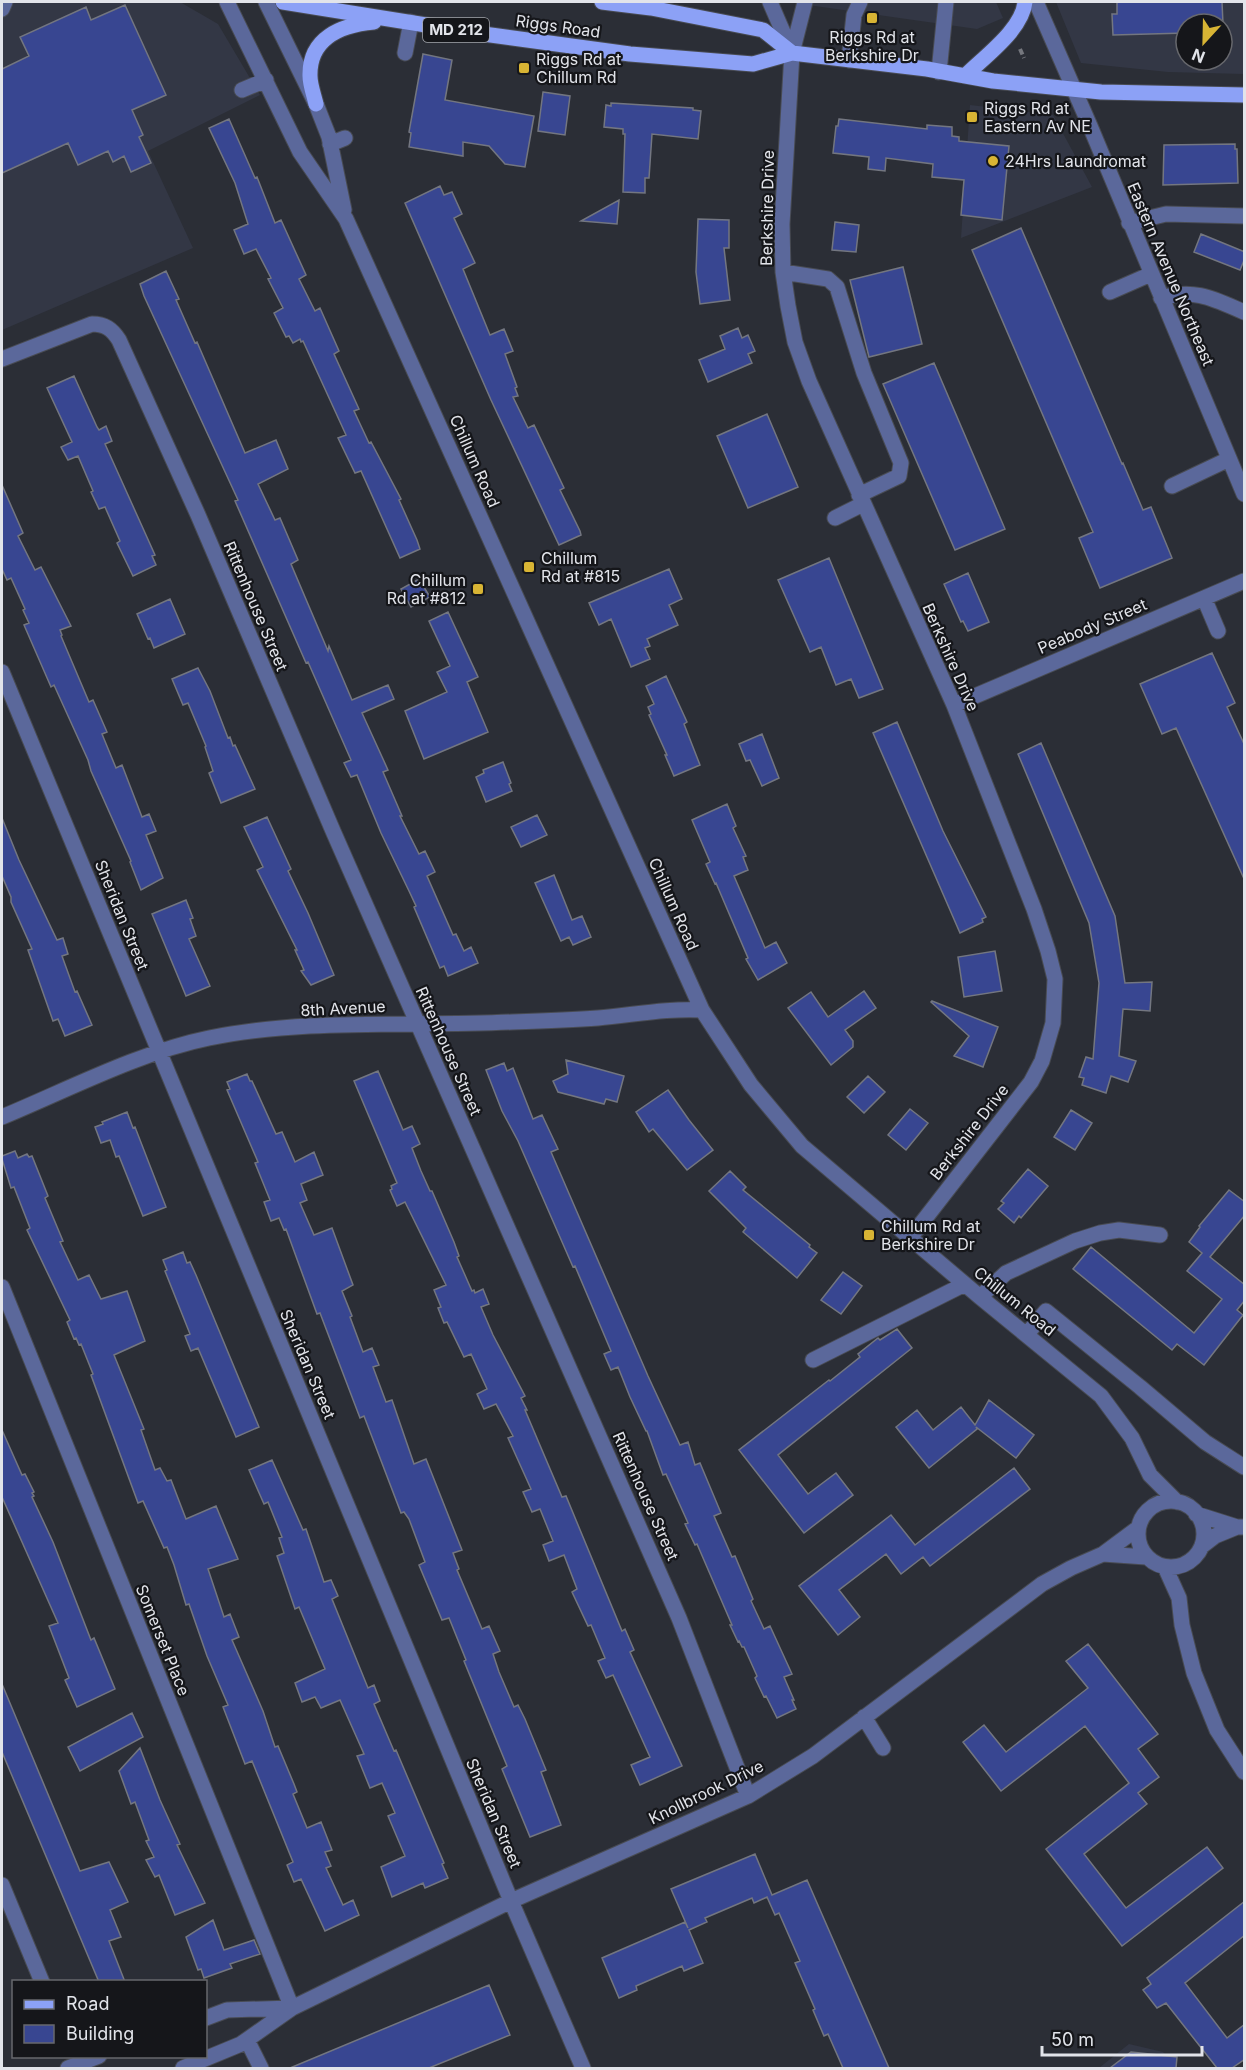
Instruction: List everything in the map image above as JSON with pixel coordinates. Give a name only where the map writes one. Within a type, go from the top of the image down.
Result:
[{"type":"main road","name":"Riggs Road","points":[[283,2],[663,57],[753,64],[792,53],[993,81],[1101,92],[1245,95]]},
{"type":"main road","name":"Riggs Road","points":[[602,2],[651,5],[763,30],[792,53]]},
{"type":"main road","points":[[965,76],[1012,33],[1024,13],[1025,2]]},
{"type":"main road","points":[[316,104],[309,78],[311,58],[315,50],[340,29],[353,24],[403,21]]},
{"type":"street","points":[[2,9],[5,2]]},
{"type":"street","name":"Chillum Road","points":[[227,2],[300,152],[346,219],[702,1010],[751,1085],[802,1146],[1101,1396],[1132,1438],[1150,1475],[1177,1502]]},
{"type":"street","name":"Chillum Road","points":[[267,2],[316,104],[338,141],[346,219]]},
{"type":"street","points":[[770,2],[792,53]]},
{"type":"street","name":"Berkshire Drive","points":[[805,2],[792,53],[782,224],[783,272],[799,352],[809,381],[954,705],[1034,909],[1055,979],[1055,1005],[1048,1042],[1031,1082],[910,1238]]},
{"type":"street","points":[[849,60],[854,15],[860,2]]},
{"type":"street","points":[[939,72],[946,2]]},
{"type":"street","name":"Eastern Avenue Northeast","points":[[1036,2],[1161,298],[1236,466],[1245,494]]},
{"type":"street","points":[[403,21],[405,53]]},
{"type":"street","points":[[242,90],[266,80]]},
{"type":"street","points":[[1129,223],[1166,214],[1245,216]]},
{"type":"street","points":[[783,272],[828,279],[837,287],[864,373],[901,463],[899,476],[835,518]]},
{"type":"street","points":[[1110,292],[1151,274]]},
{"type":"street","points":[[1161,298],[1176,293],[1195,293],[1245,312]]},
{"type":"street","name":"Rittenhouse Street","points":[[2,359],[84,326],[98,324],[107,327],[119,340],[193,504],[333,831],[679,1618],[748,1796]]},
{"type":"street","points":[[1172,486],[1236,466]]},
{"type":"street","name":"Peabody Street","points":[[954,705],[1245,581]]},
{"type":"street","points":[[1203,598],[1218,631]]},
{"type":"street","name":"Sheridan Street","points":[[2,672],[511,1901],[583,2068]]},
{"type":"street","name":"8th Avenue","points":[[2,1117],[158,1051],[236,1033],[294,1028],[598,1018],[686,1009],[702,1010]]},
{"type":"street","points":[[980,1297],[1006,1273],[1100,1233],[1119,1230],[1160,1235]]},
{"type":"street","points":[[813,1360],[965,1284]]},
{"type":"street","name":"Somerset Place","points":[[2,1287],[292,2008]]},
{"type":"street","points":[[1027,1334],[1046,1311],[1205,1442],[1245,1467]]},
{"type":"street","name":"Chillum Road","points":[[1146,1512],[1151,1496],[1150,1475]]},
{"type":"street","points":[[1192,1560],[1176,1567],[1165,1567],[1146,1557],[1140,1548],[1138,1528],[1146,1512],[1161,1503],[1177,1502],[1188,1506],[1202,1524],[1204,1535],[1202,1546]]},
{"type":"street","points":[[1196,1514],[1241,1527]]},
{"type":"street","points":[[1179,1598],[1183,1580],[1192,1560],[1202,1546],[1215,1536],[1241,1527]]},
{"type":"street","name":"Knollbrook Drive","points":[[207,2058],[247,2040],[292,2008],[511,1901],[748,1796],[813,1756],[959,1649],[1042,1584],[1103,1554],[1138,1528]]},
{"type":"street","name":"Knollbrook Drive","points":[[1103,1554],[1146,1557]]},
{"type":"street","points":[[1165,1567],[1179,1598],[1182,1625],[1194,1673],[1217,1730],[1245,1772]]},
{"type":"street","points":[[864,1717],[883,1748]]},
{"type":"street","points":[[2,1885],[41,1980]]},
{"type":"street","name":"Knollbrook Drive","points":[[207,2018],[227,2010],[292,2008]]},
{"type":"street","points":[[247,2040],[261,2068]]},
{"type":"street","points":[[74,2065],[93,2058]]},
{"type":"street","name":"Knollbrook Drive","points":[[183,2068],[206,2058]]},
{"type":"path","points":[[1021,48],[1024,58]]},
{"type":"shaded area","points":[[2,2],[180,2],[218,24],[260,95],[148,151],[193,248],[2,330]]},
{"type":"shaded area","points":[[787,2],[996,2],[1003,18],[977,29]]},
{"type":"shaded area","points":[[1056,2],[1244,2],[1244,74],[1168,72],[1081,63]]},
{"type":"shaded area","points":[[970,105],[1053,115],[1092,187],[961,238]]},
{"type":"shaded area","points":[[1129,2044],[1163,2052],[1178,2068],[1099,2068]]},
{"type":"building","points":[[1117,2],[1222,2],[1222,12],[1174,12],[1174,33],[1113,35],[1112,14],[1117,14]]},
{"type":"building","points":[[125,5],[166,95],[132,110],[143,135],[139,137],[151,163],[131,172],[124,156],[113,162],[108,151],[78,165],[68,143],[2,173],[2,69],[29,56],[20,37],[86,7],[91,20]]},
{"type":"building","points":[[423,54],[452,60],[445,100],[534,116],[525,167],[505,164],[489,146],[463,142],[463,156],[409,147],[411,133],[409,132]]},
{"type":"building","points":[[543,92],[570,96],[565,135],[538,131]]},
{"type":"building","points":[[611,103],[693,108],[693,110],[701,111],[698,139],[652,134],[649,178],[645,178],[645,193],[623,192],[625,134],[623,134],[623,129],[604,127],[606,105],[611,106]]},
{"type":"building","points":[[229,119],[255,178],[257,177],[275,223],[281,220],[306,275],[299,279],[315,311],[320,308],[339,351],[334,354],[359,409],[354,411],[369,443],[371,442],[401,499],[399,500],[417,540],[420,549],[400,558],[361,471],[355,473],[338,438],[346,435],[303,341],[301,342],[300,339],[293,343],[289,336],[286,337],[274,313],[283,308],[268,279],[271,278],[256,249],[244,254],[234,230],[248,224],[235,183],[209,128]]},
{"type":"building","points":[[839,119],[927,129],[927,125],[952,127],[952,136],[959,137],[959,141],[1009,146],[1002,220],[961,215],[964,180],[932,177],[933,164],[886,158],[885,171],[868,169],[869,157],[833,153]]},
{"type":"building","points":[[1235,144],[1238,183],[1163,185],[1164,145]]},
{"type":"building","points":[[440,186],[444,195],[452,192],[462,214],[454,218],[475,263],[463,269],[490,335],[504,329],[513,351],[505,354],[517,387],[515,388],[518,396],[513,397],[528,428],[534,425],[564,488],[560,490],[580,531],[581,535],[559,545],[491,400],[405,203]]},
{"type":"building","points":[[619,200],[617,224],[581,221]]},
{"type":"building","points":[[698,219],[729,220],[729,248],[724,248],[730,300],[700,304],[696,272]]},
{"type":"building","points":[[835,222],[859,225],[856,252],[832,250]]},
{"type":"building","points":[[1021,228],[1143,510],[1151,507],[1172,558],[1100,588],[1079,538],[1093,532],[972,250]]},
{"type":"building","points":[[1201,234],[1245,252],[1240,270],[1194,252]]},
{"type":"building","points":[[903,267],[922,344],[869,357],[850,280]]},
{"type":"building","points":[[166,271],[179,299],[176,300],[195,343],[197,342],[245,453],[276,440],[288,469],[258,484],[275,520],[280,518],[298,560],[291,564],[328,651],[329,646],[352,700],[388,685],[394,699],[362,713],[388,770],[383,772],[402,816],[400,816],[419,854],[425,851],[435,872],[427,876],[453,935],[456,934],[464,951],[471,947],[478,963],[448,976],[444,966],[440,968],[414,907],[416,906],[381,833],[357,775],[351,777],[344,763],[351,760],[235,501],[238,500],[144,296],[140,284]]},
{"type":"building","points":[[738,328],[742,338],[748,335],[755,351],[748,354],[752,363],[708,382],[699,360],[725,349],[720,336]]},
{"type":"building","points":[[934,363],[1005,529],[955,550],[883,384]]},
{"type":"building","points":[[74,376],[97,427],[99,430],[106,426],[112,441],[105,444],[155,555],[152,556],[156,565],[133,576],[117,543],[120,541],[105,507],[99,509],[78,456],[68,460],[61,447],[72,442],[47,388]]},
{"type":"building","points":[[767,414],[798,487],[748,508],[717,436]]},
{"type":"building","points":[[2,485],[23,533],[18,536],[35,570],[41,567],[71,626],[60,630],[61,636],[89,702],[93,700],[107,732],[102,734],[116,768],[122,765],[142,817],[149,814],[156,831],[146,835],[163,878],[141,890],[88,760],[54,685],[51,687],[24,625],[29,623],[23,610],[25,609],[11,578],[7,580],[2,569]]},
{"type":"building","points":[[829,558],[883,689],[859,698],[851,679],[836,685],[821,647],[810,652],[778,580]]},
{"type":"building","points":[[669,569],[682,599],[669,605],[678,625],[647,639],[650,646],[645,648],[650,659],[631,667],[611,619],[599,625],[589,603]]},
{"type":"building","points":[[968,573],[989,622],[968,631],[963,621],[961,622],[944,584]]},
{"type":"building","points":[[419,579],[430,597],[411,607],[401,589]]},
{"type":"building","points":[[170,599],[185,634],[154,648],[137,614]]},
{"type":"building","points":[[448,612],[478,677],[467,682],[488,732],[424,759],[405,711],[447,692],[437,672],[450,666],[429,621]]},
{"type":"building","points":[[1212,653],[1235,703],[1227,707],[1245,746],[1245,881],[1176,728],[1162,734],[1140,684]]},
{"type":"building","points":[[198,668],[210,691],[228,738],[230,737],[233,746],[235,745],[255,789],[221,803],[209,773],[213,771],[206,746],[188,703],[183,705],[172,679]]},
{"type":"building","points":[[666,676],[687,722],[684,724],[700,765],[674,776],[649,715],[651,714],[648,707],[654,704],[646,686]]},
{"type":"building","points":[[897,722],[943,831],[986,917],[982,919],[983,922],[960,933],[873,733]]},
{"type":"building","points":[[762,734],[779,778],[762,786],[750,760],[746,761],[739,744]]},
{"type":"building","points":[[1041,743],[1115,916],[1125,983],[1152,982],[1150,1011],[1123,1009],[1119,1056],[1136,1061],[1128,1082],[1111,1076],[1106,1093],[1082,1085],[1084,1078],[1079,1077],[1086,1057],[1093,1059],[1099,983],[1089,923],[1018,754]]},
{"type":"building","points":[[503,762],[512,791],[486,802],[476,777],[484,773],[483,770]]},
{"type":"building","points":[[727,804],[736,826],[733,828],[746,856],[743,857],[748,870],[734,876],[765,948],[776,942],[787,963],[758,980],[746,959],[748,958],[706,864],[710,862],[692,820]]},
{"type":"building","points":[[537,815],[547,835],[521,847],[511,827]]},
{"type":"building","points":[[267,817],[334,975],[311,985],[301,971],[304,970],[295,950],[297,950],[257,870],[263,867],[244,827]]},
{"type":"building","points":[[2,818],[57,940],[63,938],[68,954],[62,956],[75,992],[77,991],[92,1025],[65,1036],[58,1019],[53,1021],[28,950],[32,949],[2,876]]},
{"type":"building","points":[[554,875],[572,920],[582,916],[591,937],[573,945],[569,937],[561,941],[535,883]]},
{"type":"building","points":[[186,900],[193,918],[190,919],[196,936],[189,939],[210,986],[186,996],[152,914]]},
{"type":"building","points":[[995,951],[1002,991],[964,997],[958,957]]},
{"type":"building","points":[[864,991],[876,1008],[845,1030],[853,1041],[853,1047],[831,1065],[788,1008],[811,992],[828,1017]]},
{"type":"building","points":[[932,1001],[998,1027],[983,1067],[954,1056],[969,1036]]},
{"type":"building","points":[[566,1060],[624,1076],[617,1102],[606,1099],[604,1104],[558,1092],[553,1081],[568,1074]]},
{"type":"building","points":[[504,1063],[507,1071],[513,1068],[533,1119],[542,1115],[558,1149],[551,1152],[648,1376],[680,1445],[688,1442],[695,1465],[700,1463],[721,1513],[714,1516],[732,1557],[735,1556],[753,1599],[751,1601],[764,1629],[770,1626],[792,1674],[784,1677],[796,1709],[777,1718],[755,1678],[757,1676],[744,1647],[738,1642],[730,1625],[732,1625],[697,1544],[695,1545],[685,1524],[688,1523],[666,1474],[663,1475],[647,1431],[618,1367],[611,1370],[604,1354],[611,1351],[575,1266],[573,1267],[518,1141],[502,1111],[486,1070]]},
{"type":"building","points":[[378,1071],[403,1130],[412,1126],[420,1144],[412,1148],[454,1242],[459,1256],[457,1257],[472,1291],[474,1290],[475,1293],[483,1289],[489,1304],[481,1307],[525,1396],[521,1398],[527,1410],[525,1410],[562,1497],[566,1496],[622,1631],[625,1629],[634,1650],[630,1652],[682,1766],[640,1785],[631,1765],[650,1757],[613,1675],[606,1678],[598,1661],[605,1658],[591,1625],[588,1626],[572,1592],[577,1589],[564,1555],[549,1561],[543,1545],[553,1541],[540,1509],[532,1512],[523,1492],[531,1489],[508,1438],[513,1436],[496,1404],[484,1409],[477,1394],[487,1389],[471,1354],[464,1357],[447,1322],[444,1323],[434,1290],[446,1285],[405,1202],[397,1206],[390,1190],[391,1186],[397,1183],[354,1081]]},
{"type":"building","points":[[247,1074],[276,1134],[282,1132],[295,1162],[314,1152],[323,1175],[301,1184],[307,1200],[300,1203],[314,1235],[332,1228],[353,1285],[342,1291],[363,1352],[372,1348],[379,1365],[373,1367],[386,1402],[392,1400],[414,1464],[426,1459],[462,1550],[453,1553],[459,1569],[457,1570],[482,1629],[489,1626],[500,1651],[493,1654],[499,1672],[514,1707],[518,1705],[525,1719],[546,1770],[541,1772],[561,1825],[530,1837],[502,1769],[507,1766],[449,1618],[442,1620],[419,1565],[425,1562],[409,1519],[404,1512],[401,1513],[364,1416],[360,1418],[320,1313],[317,1314],[286,1229],[284,1230],[279,1218],[271,1221],[264,1202],[270,1200],[255,1163],[258,1162],[227,1090],[230,1089],[227,1082]]},
{"type":"building","points":[[868,1076],[885,1092],[864,1113],[847,1097]]},
{"type":"building","points":[[668,1090],[713,1150],[687,1170],[653,1129],[649,1132],[636,1112]]},
{"type":"building","points":[[910,1109],[928,1123],[906,1150],[888,1135]]},
{"type":"building","points":[[1071,1110],[1092,1123],[1075,1150],[1054,1137]]},
{"type":"building","points":[[127,1112],[166,1207],[143,1216],[119,1156],[116,1157],[110,1140],[101,1143],[95,1127]]},
{"type":"building","points":[[15,1151],[18,1158],[27,1154],[29,1157],[32,1156],[48,1196],[45,1198],[63,1241],[60,1242],[78,1280],[89,1275],[101,1299],[127,1291],[145,1341],[114,1355],[144,1429],[141,1430],[155,1470],[160,1468],[167,1481],[171,1480],[186,1519],[216,1506],[238,1559],[208,1569],[224,1617],[230,1614],[239,1637],[232,1640],[263,1711],[275,1747],[278,1746],[294,1784],[297,1792],[293,1794],[307,1828],[321,1822],[332,1850],[325,1852],[331,1866],[326,1868],[343,1905],[353,1900],[359,1915],[325,1931],[301,1879],[294,1882],[287,1865],[293,1862],[252,1761],[245,1764],[223,1707],[228,1705],[207,1656],[189,1604],[186,1605],[167,1547],[164,1548],[143,1501],[138,1503],[81,1344],[79,1345],[76,1338],[74,1339],[67,1322],[70,1320],[27,1230],[30,1228],[14,1187],[11,1188],[2,1159],[2,1156]]},
{"type":"building","points":[[1028,1169],[1048,1186],[1014,1223],[998,1209],[1004,1203],[1001,1201]]},
{"type":"building","points":[[730,1171],[746,1187],[743,1190],[817,1253],[797,1278],[743,1232],[746,1228],[709,1191]]},
{"type":"building","points":[[1229,1190],[1245,1202],[1245,1215],[1210,1257],[1245,1285],[1245,1300],[1237,1310],[1243,1315],[1204,1365],[1177,1344],[1172,1350],[1073,1269],[1091,1247],[1194,1333],[1222,1299],[1187,1271],[1202,1253],[1189,1242],[1199,1226]]},
{"type":"building","points":[[183,1252],[187,1263],[190,1262],[196,1275],[259,1427],[236,1437],[198,1348],[191,1351],[185,1336],[190,1334],[165,1271],[167,1270],[163,1260]]},
{"type":"building","points":[[843,1272],[862,1286],[841,1314],[821,1300]]},
{"type":"building","points":[[897,1329],[912,1348],[778,1455],[808,1494],[836,1473],[853,1495],[804,1533],[739,1450],[860,1357],[858,1354],[878,1338],[880,1340]]},
{"type":"building","points":[[989,1400],[1034,1435],[1016,1458],[976,1427],[977,1429],[929,1468],[896,1427],[917,1410],[933,1430],[961,1407],[975,1425]]},
{"type":"building","points":[[2,1430],[22,1475],[25,1474],[34,1492],[32,1497],[53,1542],[91,1640],[94,1638],[115,1689],[77,1707],[65,1680],[69,1678],[49,1626],[58,1623],[2,1497]]},
{"type":"building","points":[[272,1460],[303,1530],[306,1529],[324,1582],[331,1580],[338,1596],[332,1599],[368,1688],[374,1685],[380,1701],[374,1704],[444,1863],[442,1864],[448,1878],[425,1888],[423,1883],[392,1897],[381,1867],[405,1856],[388,1816],[395,1813],[382,1783],[370,1788],[357,1756],[364,1754],[340,1700],[321,1708],[315,1697],[302,1702],[295,1683],[325,1669],[299,1607],[295,1609],[277,1556],[284,1553],[279,1538],[282,1537],[268,1502],[264,1504],[249,1470]]},
{"type":"building","points":[[1014,1468],[1030,1489],[930,1566],[923,1557],[901,1574],[886,1554],[839,1590],[860,1617],[838,1635],[799,1586],[891,1515],[915,1545]]},
{"type":"building","points":[[1088,1644],[1158,1734],[1138,1749],[1159,1777],[1138,1793],[1147,1804],[1084,1854],[1126,1908],[1207,1847],[1223,1868],[1122,1946],[1046,1849],[1129,1783],[1085,1726],[1001,1791],[963,1742],[984,1725],[1006,1752],[1088,1688],[1066,1661]]},
{"type":"building","points":[[2,1684],[80,1871],[109,1862],[128,1902],[110,1910],[121,1937],[109,1941],[124,1980],[98,1980],[2,1752]]},
{"type":"building","points":[[132,1713],[143,1737],[80,1771],[68,1747]]},
{"type":"building","points":[[140,1748],[180,1844],[177,1845],[205,1903],[175,1915],[159,1875],[155,1877],[146,1860],[154,1857],[146,1841],[149,1840],[135,1802],[131,1804],[119,1771]]},
{"type":"building","points":[[755,1854],[772,1895],[807,1880],[889,2068],[843,2068],[828,2034],[824,2036],[813,2010],[815,2009],[795,1963],[800,1961],[779,1913],[775,1915],[767,1897],[754,1903],[752,1898],[705,1918],[707,1922],[689,1930],[703,1963],[684,1971],[682,1966],[636,1986],[637,1990],[619,1998],[602,1958],[685,1922],[688,1928],[671,1889]]},
{"type":"building","points":[[1245,1901],[1245,1935],[1185,1983],[1227,2038],[1245,2024],[1245,2059],[1232,2068],[1217,2068],[1166,2003],[1157,2008],[1143,1990],[1151,1984],[1147,1978]]},
{"type":"building","points":[[213,1920],[224,1950],[254,1940],[260,1954],[230,1964],[232,1968],[204,1978],[201,1969],[198,1970],[186,1937]]},
{"type":"building","points":[[489,1985],[510,2035],[429,2068],[290,2068]]},
{"type":"building","points":[[1131,2052],[1177,2057],[1176,2068],[1110,2068]]},
{"type":"place","name":"Riggs Rd at Berkshire Dr","points":[[872,18]]},
{"type":"place","name":"Riggs Rd at Chillum Rd","points":[[524,68]]},
{"type":"place","name":"Riggs Rd at Eastern Av NE","points":[[972,117]]},
{"type":"place","name":"24Hrs Laundromat","points":[[993,161]]},
{"type":"place","name":"Chillum Rd at #815","points":[[529,567]]},
{"type":"place","name":"Chillum Rd at #812","points":[[478,589]]},
{"type":"place","name":"Chillum Rd at Berkshire Dr","points":[[869,1235]]}]
